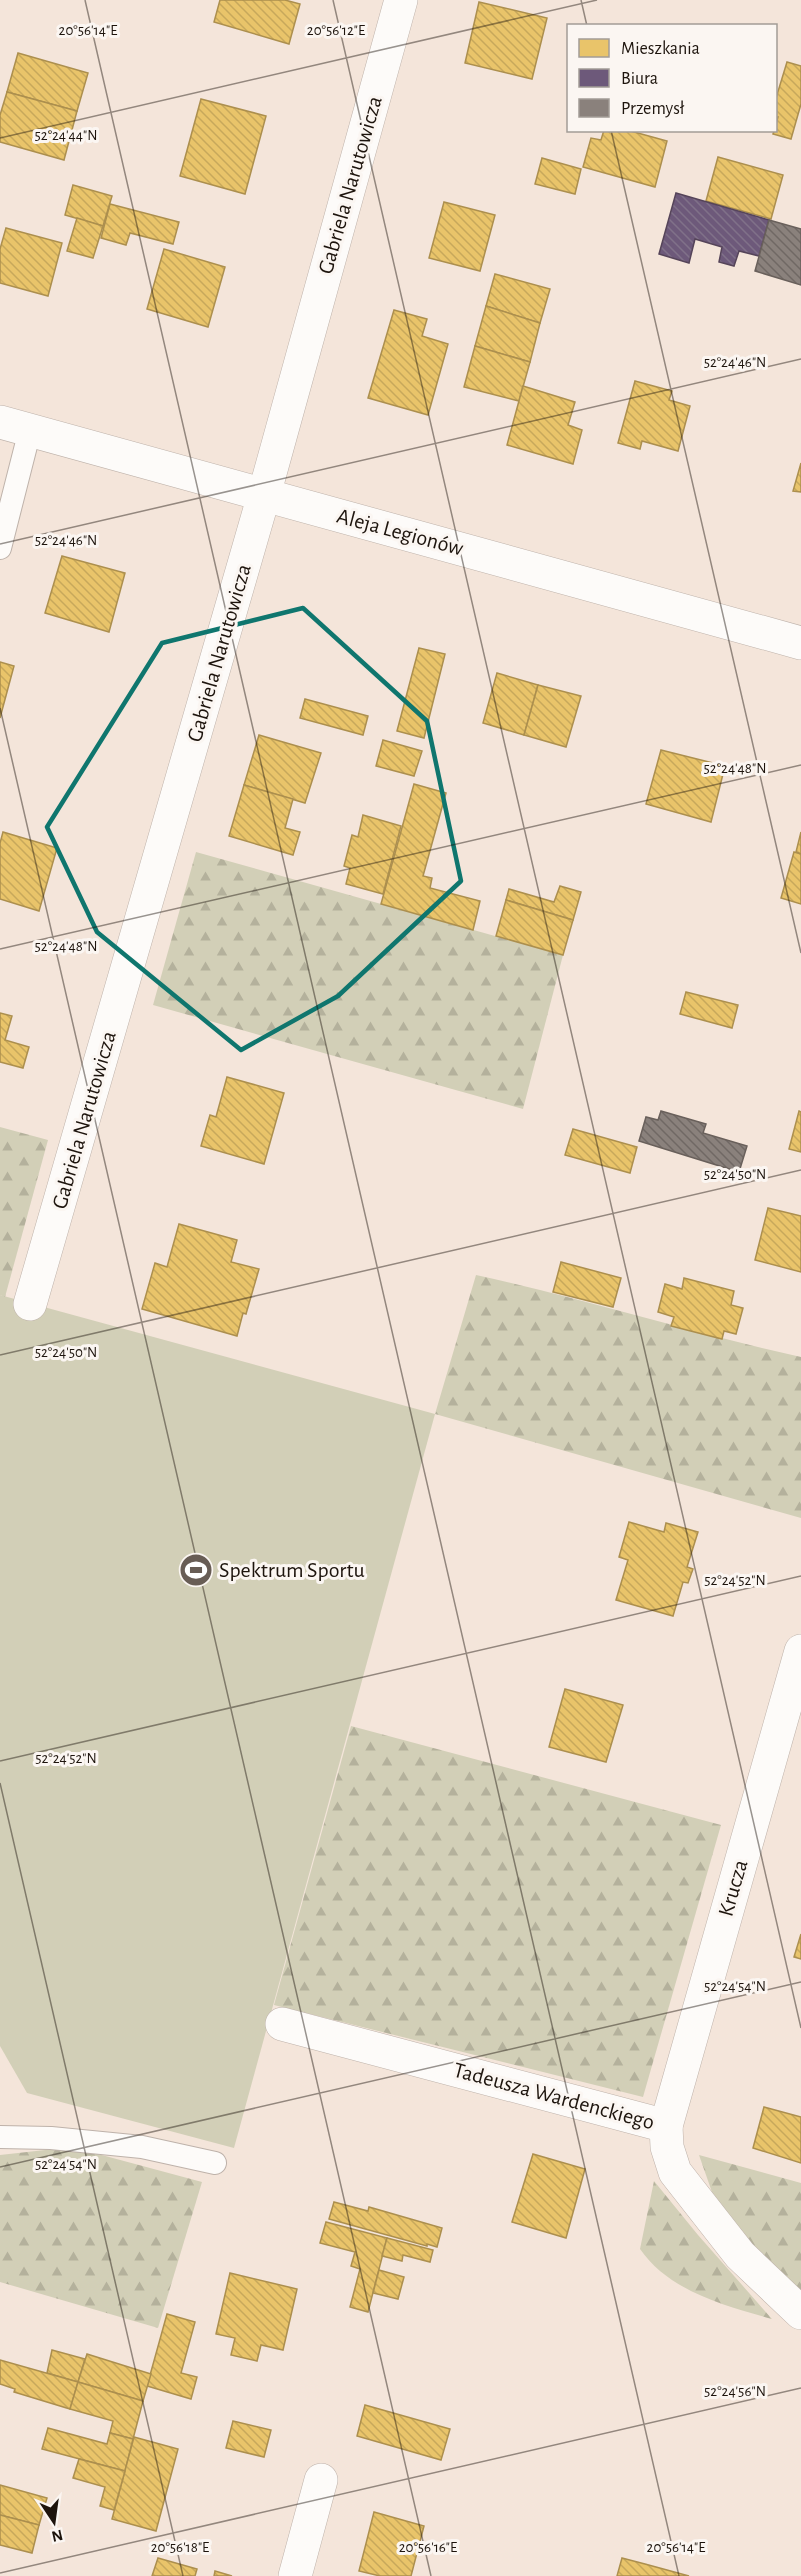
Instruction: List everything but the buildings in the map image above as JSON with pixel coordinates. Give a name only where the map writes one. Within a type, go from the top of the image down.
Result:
[{"type":"street","name":"Gabriela Narutowicza","points":[[30,1304],[264,495],[401,0]]},
{"type":"street","name":"Aleja Legionów","points":[[15,426],[801,643]]},
{"type":"street","name":"Krucza","points":[[666,2126],[801,1652]]},
{"type":"street","name":"Tadeusza Wardenckiego","points":[[282,2024],[666,2126],[667,2147],[675,2172],[740,2255],[801,2313]]},
{"type":"street","points":[[295,2576],[321,2480]]},
{"type":"lane","points":[[0,548],[15,426]]},
{"type":"lane","points":[[0,2137],[51,2138],[142,2147],[215,2163]]},
{"type":"highlighted area","points":[[303,608],[427,721],[461,881],[338,996],[241,1050],[97,932],[47,827],[162,643]]},
{"type":"green space","points":[[196,852],[563,955],[523,1109],[153,1005]]},
{"type":"green space","points":[[0,1127],[48,1140],[5,1297],[0,1295]]},
{"type":"green space","points":[[476,1275],[801,1357],[801,1518],[435,1414]]},
{"type":"green space","name":"Spektrum Sportu","points":[[0,1295],[435,1414],[234,2148],[27,2093],[0,2046]]},
{"type":"green space","points":[[351,1726],[721,1825],[643,2097],[274,2005]]},
{"type":"green space","points":[[72,2147],[202,2182],[158,2328],[0,2282],[0,2155]]},
{"type":"green space","points":[[699,2155],[801,2183],[801,2301],[769,2268],[713,2195]]},
{"type":"green space","points":[[654,2181],[772,2319],[699,2295],[666,2276],[652,2264],[640,2249]]},
{"type":"place","name":"Spektrum Sportu","points":[[196,1570]]}]
